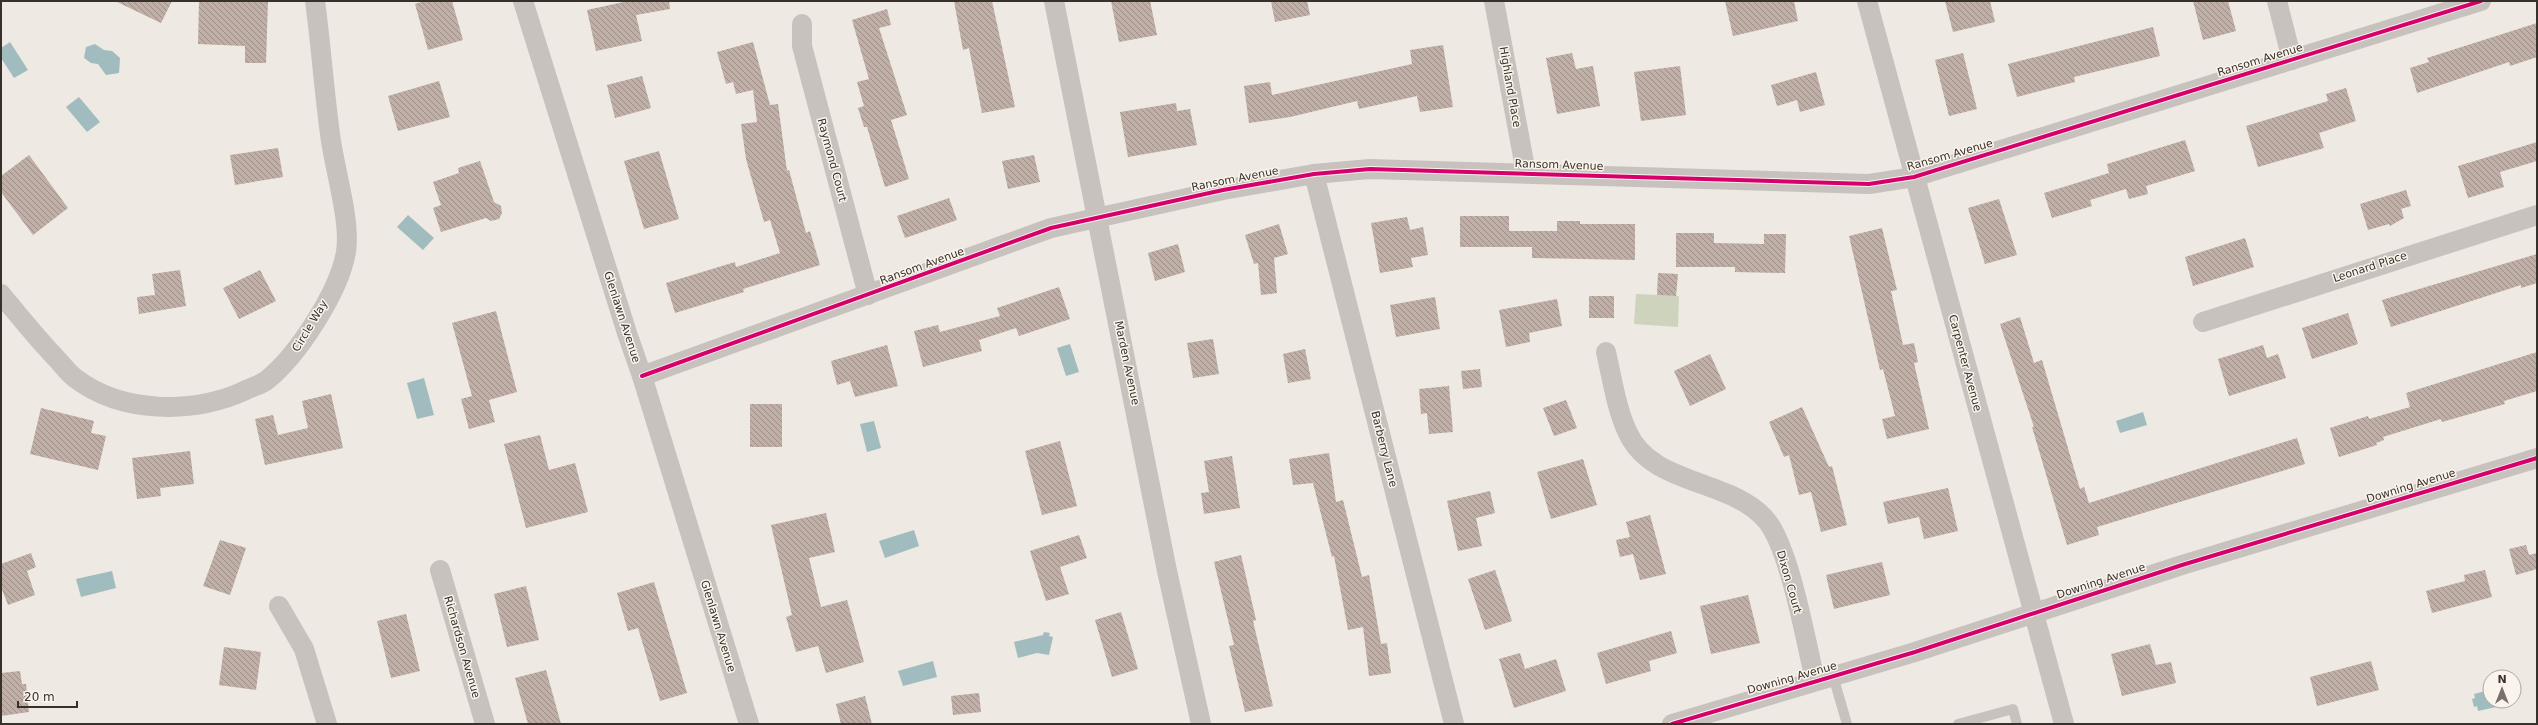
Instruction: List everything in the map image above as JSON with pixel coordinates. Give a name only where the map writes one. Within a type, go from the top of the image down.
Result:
[{"type":"street","name":"Circle Way","points":[[1,294],[29,329],[75,378],[108,396],[142,406],[186,407],[222,400],[266,381],[292,356],[309,330],[339,276],[346,251],[344,218],[330,135],[315,1]]},
{"type":"street","name":"Glenlawn Avenue","points":[[523,1],[626,334],[642,376],[749,724]]},
{"type":"street","name":"Marden Avenue","points":[[1054,1],[1167,571],[1201,724]]},
{"type":"street","name":"Highland Place","points":[[1494,1],[1526,173]]},
{"type":"street","name":"Carpenter Avenue","points":[[1866,1],[2064,724]]},
{"type":"street","points":[[2277,1],[2292,60]]},
{"type":"street","name":"Ransom Avenue","points":[[642,376],[1051,228],[1097,219],[1208,193],[1314,174],[1370,169],[1869,184],[1914,177],[2481,1]]},
{"type":"street","name":"Raymond Court","points":[[802,24],[802,46],[868,295]]},
{"type":"street","name":"Barberry Lane","points":[[1314,174],[1454,724]]},
{"type":"street","name":"Leonard Place","points":[[2203,322],[2381,263],[2537,215]]},
{"type":"street","name":"Dixon Court","points":[[1606,352],[1627,431],[1649,458],[1684,479],[1734,495],[1767,521],[1784,556],[1824,678]]},
{"type":"street","name":"Downing Avenue","points":[[1672,724],[1916,652],[2182,565],[2537,458]]},
{"type":"street","name":"Richardson Avenue","points":[[440,570],[485,724]]},
{"type":"street","points":[[278,606],[304,649],[327,724]]},
{"type":"lane","points":[[1824,678],[1847,724]]},
{"type":"lane","points":[[1958,724],[2013,709],[2017,724]]},
{"type":"green space","points":[[1636,294],[1679,296],[1678,327],[1634,324]]},
{"type":"water","points":[[10,42],[28,70],[14,78],[1,58],[1,48]]},
{"type":"water","points":[[95,44],[104,50],[112,51],[120,58],[119,73],[106,75],[98,64],[91,63],[84,58],[86,47]]},
{"type":"water","points":[[79,97],[100,122],[87,132],[66,107]]},
{"type":"water","points":[[408,215],[434,238],[423,250],[397,227]]},
{"type":"water","points":[[1070,344],[1079,372],[1066,376],[1057,348]]},
{"type":"water","points":[[424,378],[434,415],[417,419],[407,383]]},
{"type":"water","points":[[2143,412],[2147,425],[2120,433],[2116,421]]},
{"type":"water","points":[[874,421],[881,448],[867,452],[860,424]]},
{"type":"water","points":[[914,530],[919,546],[885,558],[879,541]]},
{"type":"water","points":[[112,571],[116,588],[81,597],[76,579]]},
{"type":"water","points":[[1044,632],[1050,633],[1049,636],[1053,637],[1049,655],[1037,653],[1018,658],[1014,642],[1043,635]]},
{"type":"water","points":[[933,661],[937,677],[903,686],[898,671]]},
{"type":"water","points":[[2482,692],[2482,709],[2487,709],[2478,711],[2477,706],[2474,707],[2472,699],[2475,698],[2474,694]]},
{"type":"building","points":[[115,1],[172,1],[161,23]]},
{"type":"building","points":[[199,1],[268,1],[266,63],[245,63],[245,46],[198,44]]},
{"type":"building","points":[[424,1],[452,1],[463,40],[428,50],[415,4]]},
{"type":"building","points":[[628,1],[669,1],[670,9],[636,15],[642,41],[596,51],[587,10]]},
{"type":"building","points":[[954,1],[992,1],[1015,107],[982,113],[969,48],[963,50]]},
{"type":"building","points":[[1111,1],[1150,1],[1157,35],[1119,42]]},
{"type":"building","points":[[1271,1],[1307,1],[1310,15],[1275,22]]},
{"type":"building","points":[[1725,1],[1794,1],[1798,21],[1733,36]]},
{"type":"building","points":[[1945,1],[1990,1],[1995,22],[1953,32]]},
{"type":"building","points":[[2193,1],[2228,1],[2236,31],[2203,40]]},
{"type":"building","points":[[887,9],[891,25],[879,28],[907,115],[891,120],[909,179],[885,187],[867,127],[864,127],[858,108],[864,106],[857,82],[869,79],[852,20]]},
{"type":"building","points":[[2537,23],[2537,57],[2510,66],[2509,62],[2417,93],[2410,68],[2429,62],[2427,58]]},
{"type":"building","points":[[2153,27],[2160,56],[2074,77],[2075,82],[2017,97],[2008,64]]},
{"type":"building","points":[[753,42],[770,105],[778,104],[787,171],[789,170],[806,233],[810,231],[820,265],[743,289],[744,292],[675,313],[666,283],[735,262],[736,267],[780,253],[770,220],[764,222],[746,159],[741,124],[757,122],[753,90],[736,94],[733,82],[726,84],[717,52]]},
{"type":"building","points":[[1443,45],[1453,107],[1420,112],[1417,96],[1359,109],[1357,101],[1290,117],[1249,123],[1244,86],[1270,82],[1272,95],[1412,64],[1410,50]]},
{"type":"building","points":[[1572,53],[1576,69],[1593,66],[1600,106],[1557,114],[1546,58]]},
{"type":"building","points":[[1963,53],[1977,109],[1949,116],[1935,60]]},
{"type":"building","points":[[1680,66],[1686,115],[1641,121],[1634,72]]},
{"type":"building","points":[[1816,72],[1825,105],[1800,112],[1797,100],[1777,106],[1771,85]]},
{"type":"building","points":[[642,76],[651,108],[615,118],[607,85]]},
{"type":"building","points":[[439,81],[450,117],[398,131],[388,96]]},
{"type":"building","points":[[2346,88],[2356,121],[2319,133],[2324,148],[2258,167],[2246,126],[2328,101],[2326,94]]},
{"type":"building","points":[[1176,103],[1177,111],[1190,109],[1197,145],[1128,157],[1120,112]]},
{"type":"building","points":[[2185,140],[2195,171],[2146,186],[2148,194],[2129,199],[2126,189],[2090,200],[2092,206],[2052,218],[2044,193],[2109,173],[2107,164]]},
{"type":"building","points":[[2537,142],[2537,161],[2500,172],[2504,187],[2468,198],[2458,166]]},
{"type":"building","points":[[278,148],[283,177],[235,185],[230,155]]},
{"type":"building","points":[[659,151],[679,219],[644,229],[624,161]]},
{"type":"building","points":[[29,155],[68,208],[33,235],[1,192],[1,176]]},
{"type":"building","points":[[1034,155],[1040,182],[1008,189],[1002,161]]},
{"type":"building","points":[[480,161],[494,202],[501,206],[502,213],[499,219],[491,221],[486,218],[441,232],[433,208],[441,205],[433,182],[459,173],[458,168]]},
{"type":"building","points":[[2406,190],[2411,206],[2401,209],[2404,218],[2390,226],[2389,224],[2368,230],[2360,204]]},
{"type":"building","points":[[949,198],[957,220],[905,238],[897,216]]},
{"type":"building","points":[[1999,199],[2017,255],[1985,264],[1968,208]]},
{"type":"building","points":[[1460,216],[1509,216],[1509,231],[1557,231],[1557,221],[1580,221],[1580,224],[1635,224],[1635,260],[1532,258],[1532,247],[1460,247]]},
{"type":"building","points":[[1407,217],[1410,230],[1423,227],[1428,255],[1411,258],[1413,267],[1380,273],[1371,223]]},
{"type":"building","points":[[1279,224],[1288,254],[1274,258],[1277,293],[1261,295],[1258,263],[1254,264],[1245,235]]},
{"type":"building","points":[[1882,228],[1897,290],[1891,291],[1903,345],[1914,343],[1918,362],[1914,363],[1929,429],[1887,439],[1882,419],[1895,416],[1883,369],[1880,370],[1849,236]]},
{"type":"building","points":[[1676,233],[1714,233],[1714,243],[1764,244],[1764,234],[1786,234],[1785,273],[1735,272],[1735,267],[1676,267]]},
{"type":"building","points":[[2245,238],[2254,267],[2193,286],[2185,257]]},
{"type":"building","points":[[1178,244],[1185,272],[1155,281],[1148,253]]},
{"type":"building","points":[[2537,254],[2537,283],[2521,288],[2521,285],[2391,327],[2382,300]]},
{"type":"building","points":[[180,270],[186,306],[139,314],[137,297],[155,295],[152,274]]},
{"type":"building","points":[[260,270],[276,301],[239,319],[223,288]]},
{"type":"building","points":[[1658,273],[1678,274],[1676,296],[1657,295]]},
{"type":"building","points":[[1059,287],[1070,319],[1019,336],[1016,328],[979,340],[982,351],[923,367],[914,331],[938,325],[940,332],[1000,316],[997,308]]},
{"type":"building","points":[[1589,296],[1614,296],[1614,318],[1589,318]]},
{"type":"building","points":[[1435,297],[1440,329],[1396,337],[1390,305]]},
{"type":"building","points":[[1557,299],[1562,326],[1529,333],[1530,342],[1506,347],[1499,310]]},
{"type":"building","points":[[496,311],[517,392],[489,400],[495,422],[469,429],[461,399],[472,396],[452,323]]},
{"type":"building","points":[[2348,313],[2358,344],[2312,359],[2302,328]]},
{"type":"building","points":[[2020,317],[2034,363],[2042,360],[2080,489],[2084,487],[2089,503],[2297,438],[2305,464],[2097,527],[2099,535],[2067,545],[2032,427],[2034,427],[2000,324]]},
{"type":"building","points":[[1213,339],[1219,374],[1193,378],[1187,343]]},
{"type":"building","points":[[887,345],[898,386],[855,397],[850,381],[837,385],[831,361]]},
{"type":"building","points":[[2263,345],[2267,358],[2278,354],[2286,378],[2229,396],[2218,359]]},
{"type":"building","points":[[1305,349],[1311,379],[1288,383],[1283,354]]},
{"type":"building","points":[[2537,352],[2537,391],[2504,401],[2505,404],[2442,422],[2441,419],[2383,437],[2384,440],[2376,443],[2377,445],[2339,457],[2330,428],[2368,416],[2369,419],[2410,407],[2406,393]]},
{"type":"building","points":[[1710,354],[1726,389],[1690,406],[1674,371]]},
{"type":"building","points":[[1480,369],[1482,387],[1463,389],[1461,371]]},
{"type":"building","points":[[1449,386],[1453,432],[1429,434],[1427,413],[1421,414],[1419,389]]},
{"type":"building","points":[[331,394],[343,448],[265,465],[255,419],[273,415],[278,435],[308,428],[302,401]]},
{"type":"building","points":[[1566,400],[1577,428],[1554,436],[1543,408]]},
{"type":"building","points":[[750,404],[782,404],[782,447],[750,447]]},
{"type":"building","points":[[1802,407],[1829,467],[1832,466],[1847,525],[1821,532],[1811,492],[1799,495],[1789,455],[1784,457],[1769,422]]},
{"type":"building","points":[[41,408],[94,421],[91,433],[106,436],[98,470],[30,454]]},
{"type":"building","points":[[540,435],[549,470],[575,463],[588,512],[526,528],[504,444]]},
{"type":"building","points":[[1060,441],[1077,506],[1042,515],[1025,451]]},
{"type":"building","points":[[190,451],[194,484],[160,488],[161,496],[137,499],[132,458]]},
{"type":"building","points":[[1329,453],[1336,502],[1343,500],[1362,577],[1369,575],[1381,644],[1387,643],[1391,673],[1369,676],[1363,627],[1348,630],[1334,556],[1332,557],[1313,483],[1293,485],[1289,459]]},
{"type":"building","points":[[1232,456],[1240,508],[1204,514],[1201,493],[1209,492],[1204,461]]},
{"type":"building","points":[[1583,459],[1597,505],[1551,519],[1537,472]]},
{"type":"building","points":[[1948,488],[1958,531],[1924,539],[1919,517],[1888,524],[1883,502]]},
{"type":"building","points":[[1490,491],[1495,513],[1476,518],[1482,546],[1458,551],[1447,501]]},
{"type":"building","points":[[826,513],[835,552],[809,558],[821,607],[847,600],[864,662],[826,673],[818,646],[796,652],[786,617],[792,615],[771,525]]},
{"type":"building","points":[[1650,515],[1666,574],[1640,580],[1633,554],[1620,557],[1616,540],[1630,537],[1626,522]]},
{"type":"building","points":[[1079,535],[1087,558],[1060,567],[1069,594],[1046,601],[1030,551]]},
{"type":"building","points":[[220,540],[246,548],[230,595],[203,586]]},
{"type":"building","points":[[2526,545],[2529,555],[2537,553],[2537,569],[2516,575],[2509,549]]},
{"type":"building","points":[[31,553],[36,567],[27,571],[35,595],[8,605],[1,587],[1,564]]},
{"type":"building","points":[[1241,555],[1256,620],[1253,621],[1273,706],[1245,712],[1229,646],[1234,645],[1214,562]]},
{"type":"building","points":[[1882,562],[1890,595],[1834,609],[1826,575]]},
{"type":"building","points":[[1495,570],[1512,621],[1485,630],[1468,579]]},
{"type":"building","points":[[2485,570],[2492,597],[2432,613],[2426,591],[2465,581],[2464,575]]},
{"type":"building","points":[[654,582],[687,693],[660,701],[638,628],[628,631],[617,593]]},
{"type":"building","points":[[526,586],[539,640],[507,647],[494,594]]},
{"type":"building","points":[[1748,595],[1760,643],[1711,654],[1700,606]]},
{"type":"building","points":[[1121,612],[1138,669],[1112,677],[1095,620]]},
{"type":"building","points":[[406,614],[420,671],[391,678],[377,621]]},
{"type":"building","points":[[1671,631],[1677,653],[1649,661],[1651,671],[1606,684],[1597,653]]},
{"type":"building","points":[[2150,644],[2156,665],[2171,662],[2176,683],[2122,696],[2111,654]]},
{"type":"building","points":[[224,647],[261,652],[256,690],[219,685]]},
{"type":"building","points":[[1520,653],[1525,669],[1556,659],[1566,691],[1514,708],[1499,659]]},
{"type":"building","points":[[2371,661],[2379,690],[2317,706],[2310,677]]},
{"type":"building","points":[[546,670],[561,724],[528,724],[515,678]]},
{"type":"building","points":[[20,671],[22,684],[26,684],[29,712],[1,716],[1,673]]},
{"type":"building","points":[[979,693],[981,712],[953,715],[951,696]]},
{"type":"building","points":[[865,696],[872,724],[841,724],[836,704]]},
{"type":"cycle path","points":[[642,376],[1051,228],[1223,190],[1314,174],[1370,169],[1869,184],[1914,177],[2481,1]]},
{"type":"cycle path","points":[[1672,724],[1915,652],[2182,565],[2537,458]]}]
